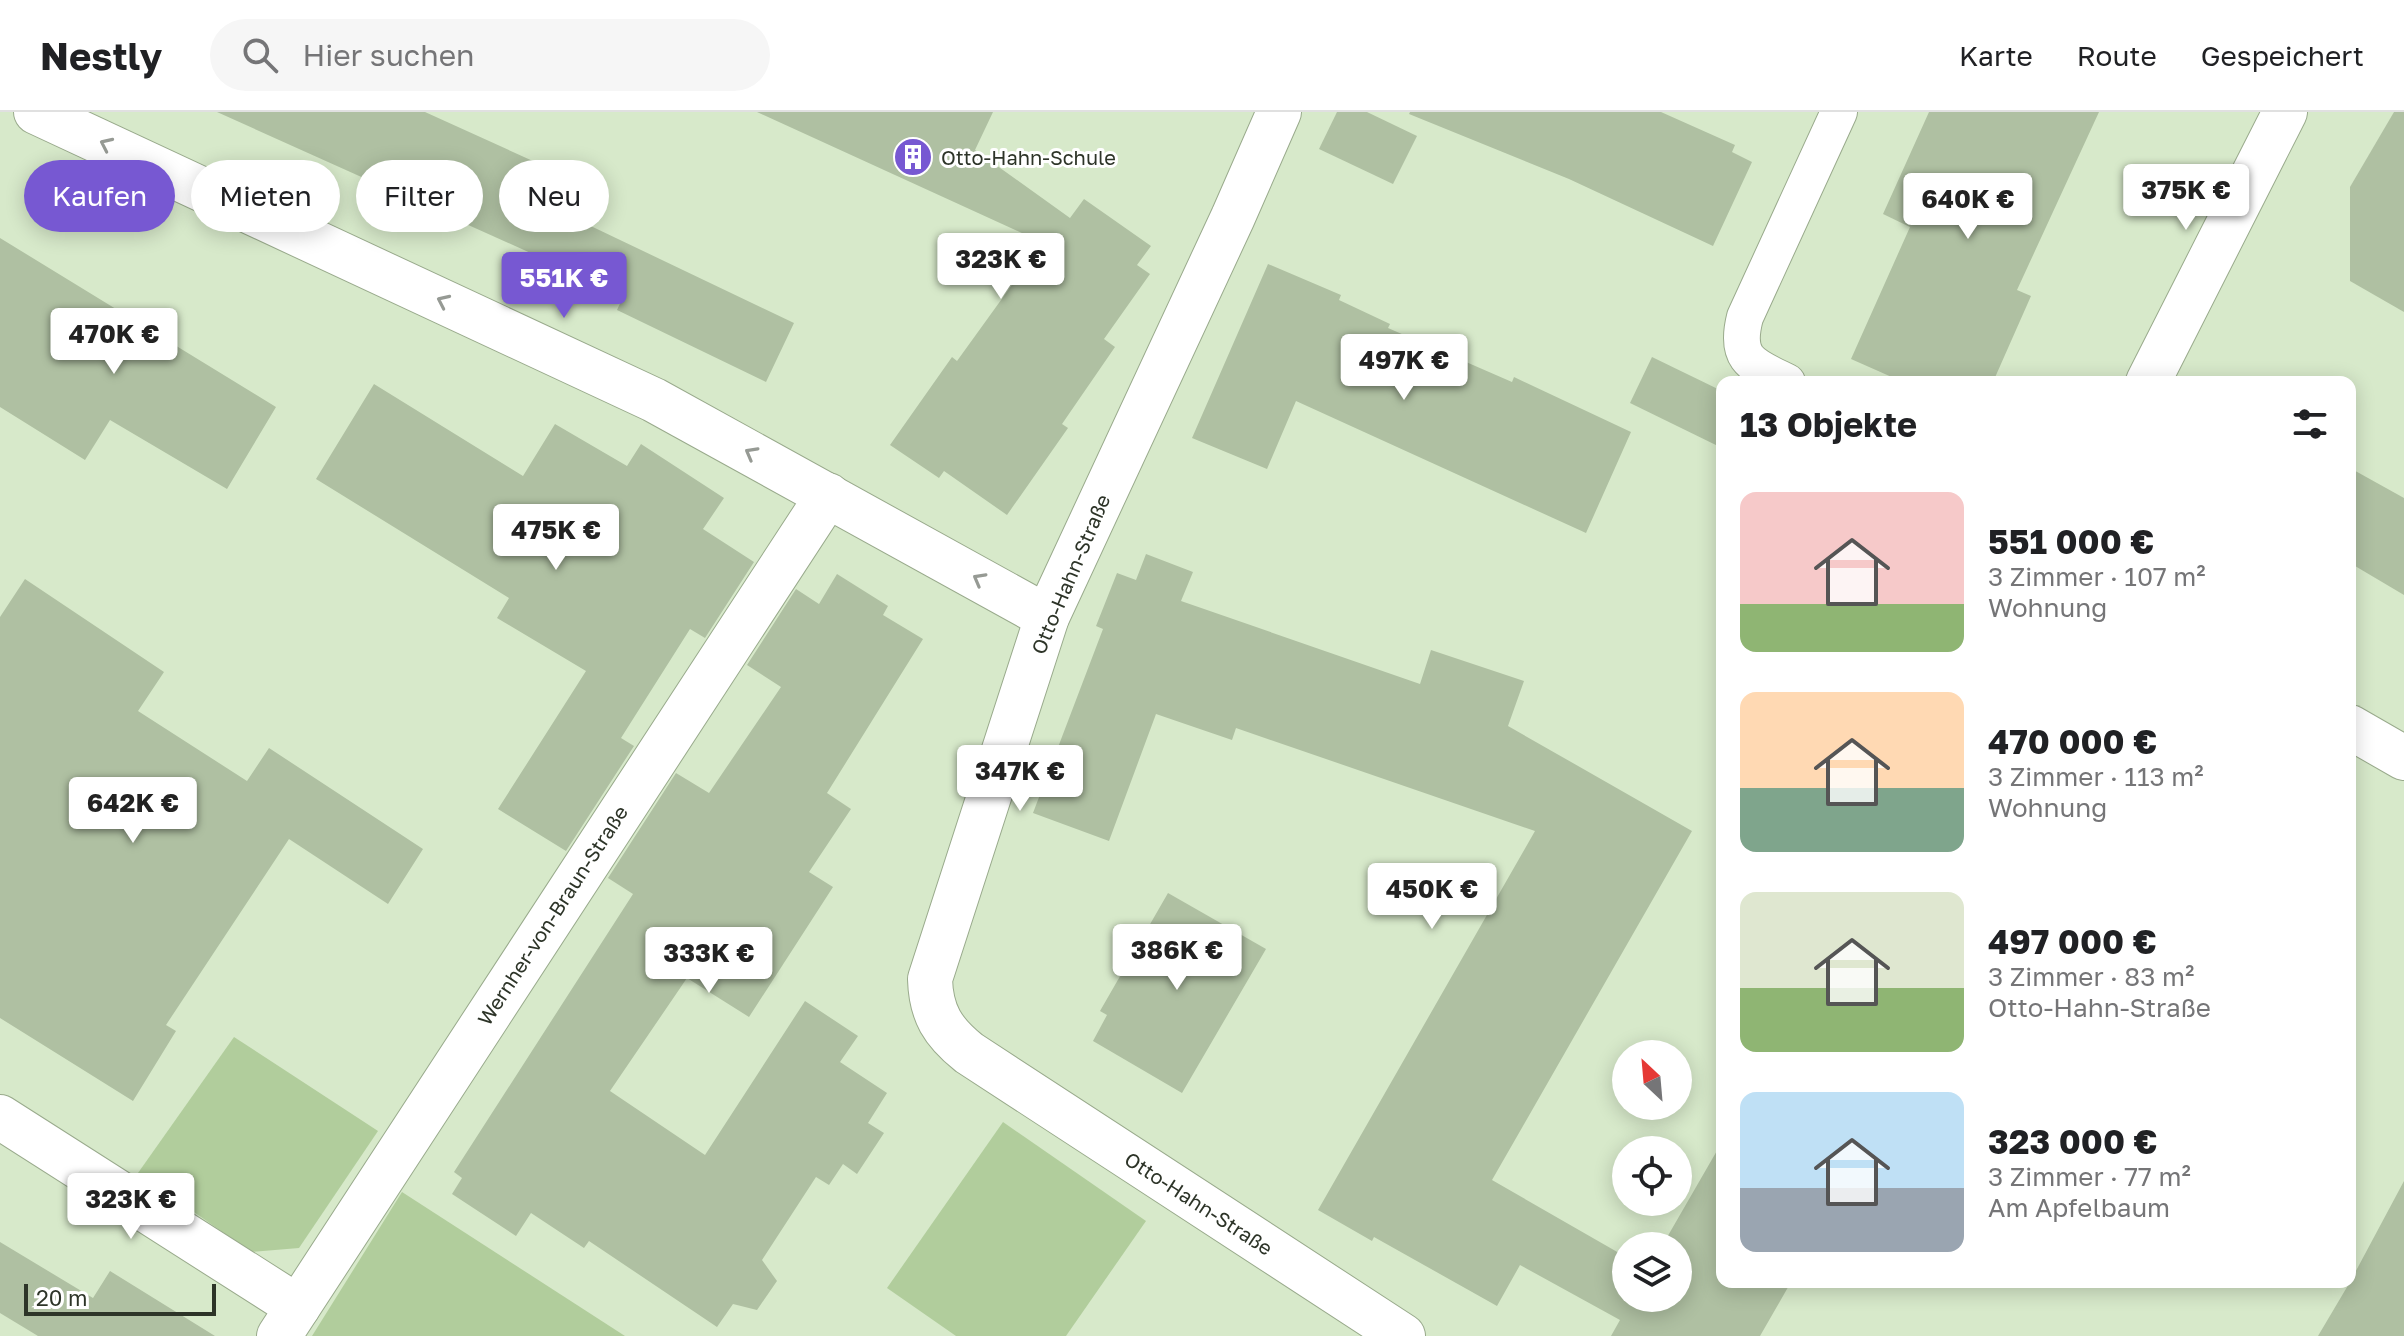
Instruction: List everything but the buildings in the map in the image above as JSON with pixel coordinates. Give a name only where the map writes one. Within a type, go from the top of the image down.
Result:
[{"type":"street","points":[[36,112],[654,400],[1047,617]]},
{"type":"street","name":"Otto-Hahn-Straße","points":[[1279,112],[1047,617],[930,979],[931,998],[949,1037],[969,1053],[1403,1336]]},
{"type":"street","points":[[2151,376],[2285,112]]},
{"type":"street","name":"Wernher-von-Braun-Straße","points":[[288,1321],[828,495]]},
{"type":"street","points":[[2356,730],[2404,758]]},
{"type":"street","points":[[0,1117],[288,1321]]},
{"type":"lane","points":[[1774,376],[1746,357],[1740,336],[1745,317],[1839,112]]},
{"type":"green space","points":[[234,1037],[378,1131],[299,1248],[251,1252],[138,1173]]},
{"type":"green space","points":[[1003,1122],[1146,1221],[1066,1336],[956,1336],[887,1288]]},
{"type":"green space","points":[[402,1192],[625,1336],[312,1336]]},
{"type":"place","name":"Otto-Hahn-Schule","points":[[913,157]]}]
